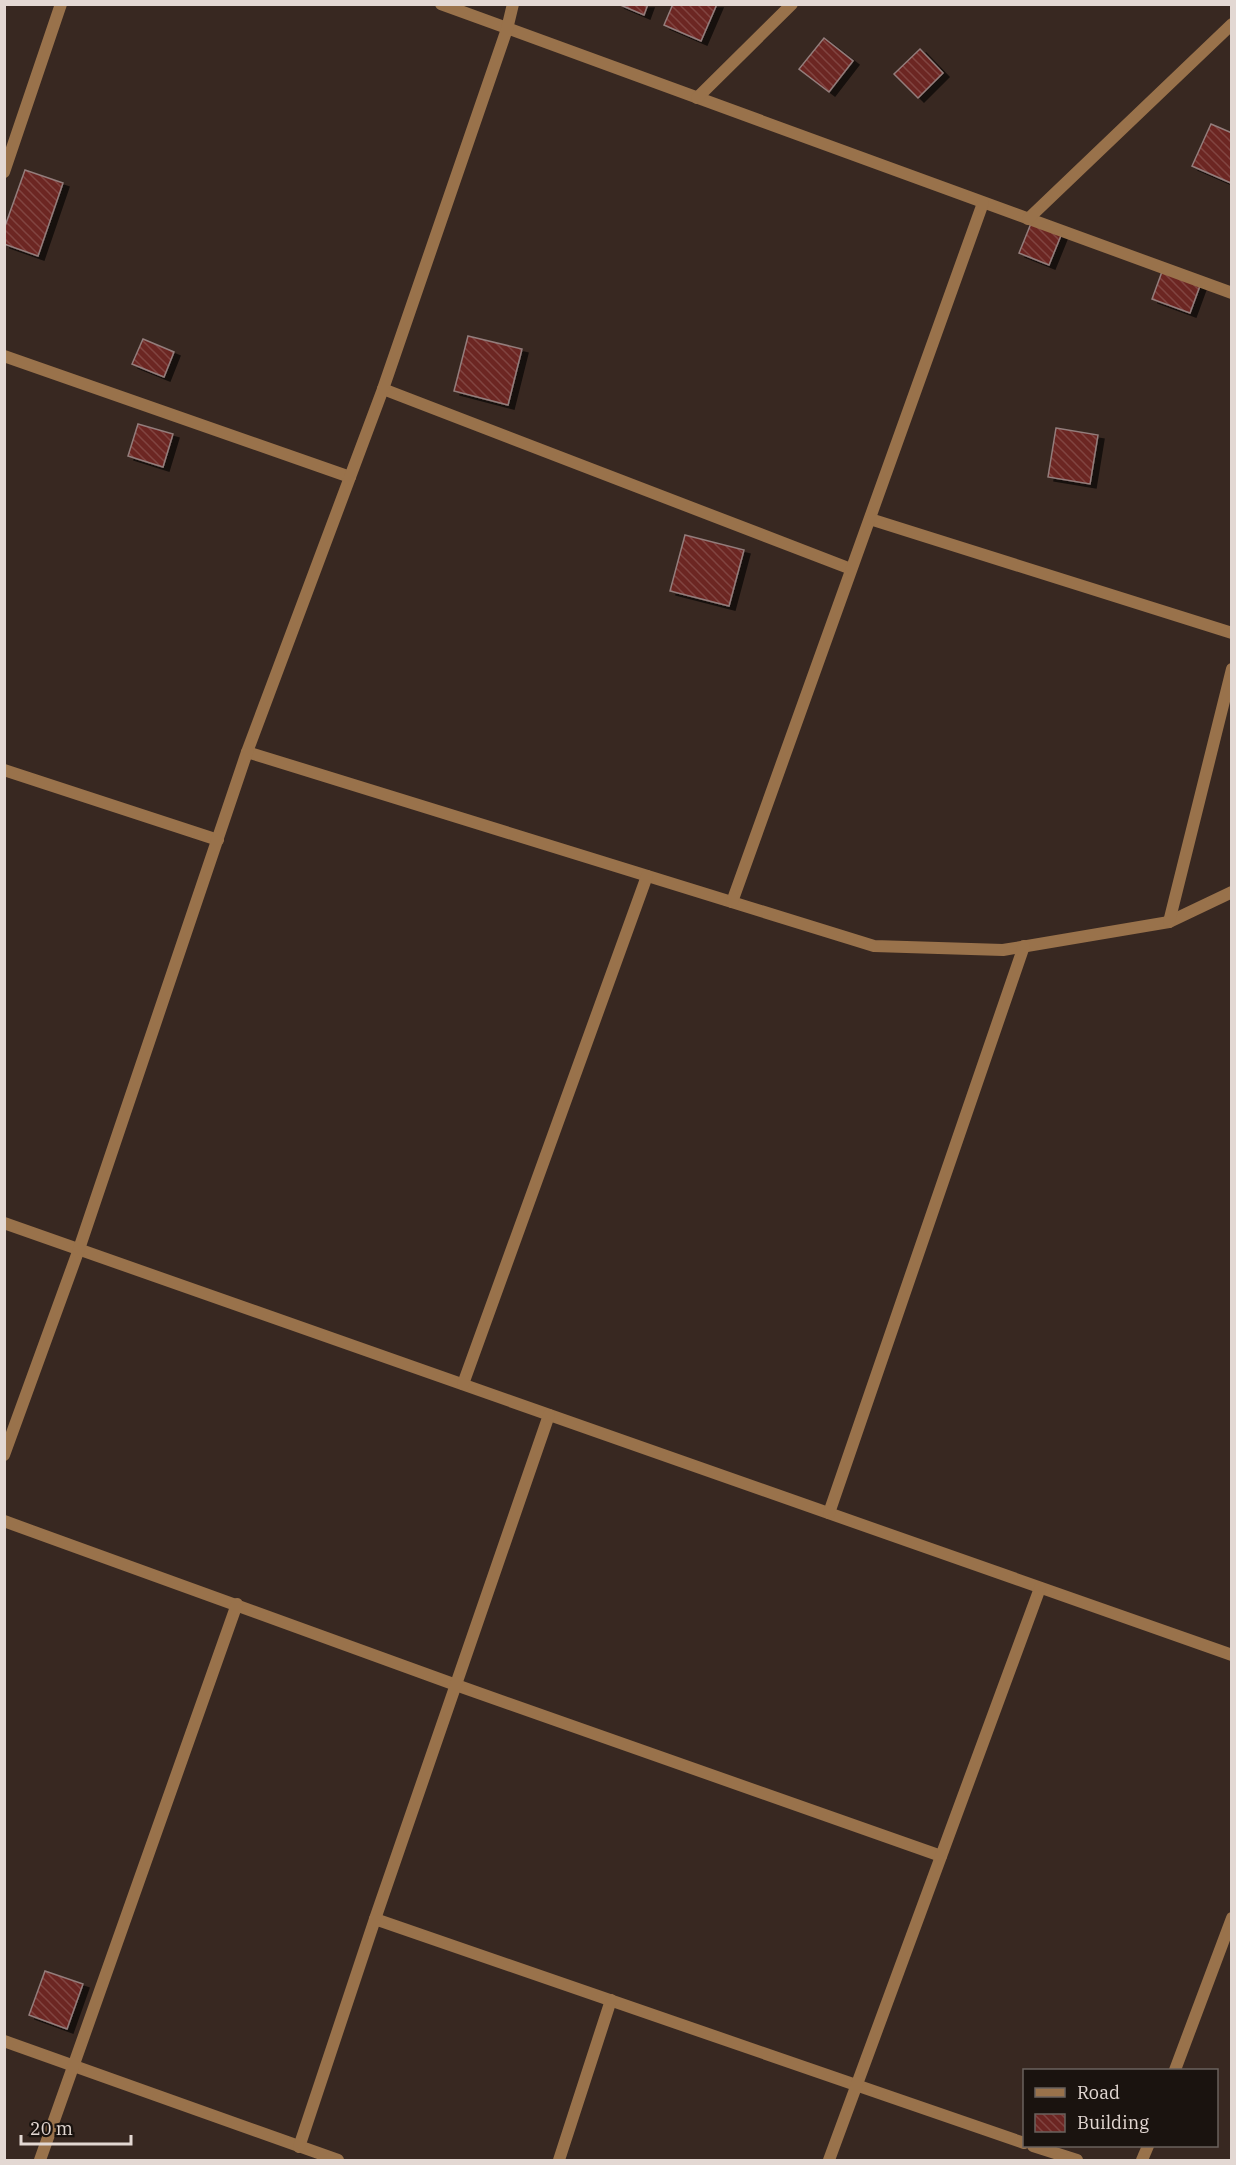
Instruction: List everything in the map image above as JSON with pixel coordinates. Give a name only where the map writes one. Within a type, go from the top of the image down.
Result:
[{"type":"street","points":[[4,172],[61,4]]},
{"type":"street","points":[[441,4],[1232,293]]},
{"type":"street","points":[[4,1455],[79,1249],[248,752],[383,389],[507,29],[513,4]]},
{"type":"street","points":[[697,98],[792,4]]},
{"type":"street","points":[[1028,219],[1232,24]]},
{"type":"street","points":[[732,902],[983,202]]},
{"type":"street","points":[[4,356],[350,477]]},
{"type":"street","points":[[383,389],[851,569]]},
{"type":"street","points":[[870,519],[1232,633]]},
{"type":"street","points":[[1169,922],[1232,669]]},
{"type":"street","points":[[248,752],[874,946],[1003,950],[1169,922],[1232,892]]},
{"type":"street","points":[[4,770],[218,840]]},
{"type":"street","points":[[463,1384],[647,876]]},
{"type":"street","points":[[829,1513],[1024,946]]},
{"type":"street","points":[[4,1223],[1232,1655]]},
{"type":"street","points":[[299,2147],[549,1415]]},
{"type":"street","points":[[4,1521],[456,1685],[941,1856]]},
{"type":"street","points":[[829,2160],[1040,1588]]},
{"type":"street","points":[[40,2160],[237,1604]]},
{"type":"street","points":[[1175,2069],[1232,1917]]},
{"type":"street","points":[[375,1919],[1023,2143]]},
{"type":"street","points":[[559,2160],[611,2000]]},
{"type":"street","points":[[4,2041],[338,2160]]},
{"type":"street","points":[[1039,2147],[1077,2160]]},
{"type":"building","points":[[618,4],[648,4],[644,15]]},
{"type":"building","points":[[673,4],[717,4],[701,41],[664,25]]},
{"type":"building","points":[[824,38],[853,61],[829,92],[799,69]]},
{"type":"building","points":[[920,49],[943,73],[918,98],[894,74]]},
{"type":"building","points":[[1211,124],[1232,133],[1231,183],[1192,166]]},
{"type":"building","points":[[25,170],[63,183],[38,256],[4,244],[4,229]]},
{"type":"building","points":[[1032,221],[1062,233],[1049,265],[1019,253]]},
{"type":"building","points":[[1163,269],[1201,283],[1190,313],[1152,299]]},
{"type":"building","points":[[468,336],[522,349],[508,405],[454,391]]},
{"type":"building","points":[[143,339],[174,352],[164,377],[132,364]]},
{"type":"building","points":[[138,424],[173,434],[163,467],[128,456]]},
{"type":"building","points":[[1056,428],[1098,435],[1090,484],[1048,477]]},
{"type":"building","points":[[685,535],[744,550],[729,606],[670,591]]},
{"type":"building","points":[[45,1971],[83,1984],[67,2029],[29,2015]]}]
